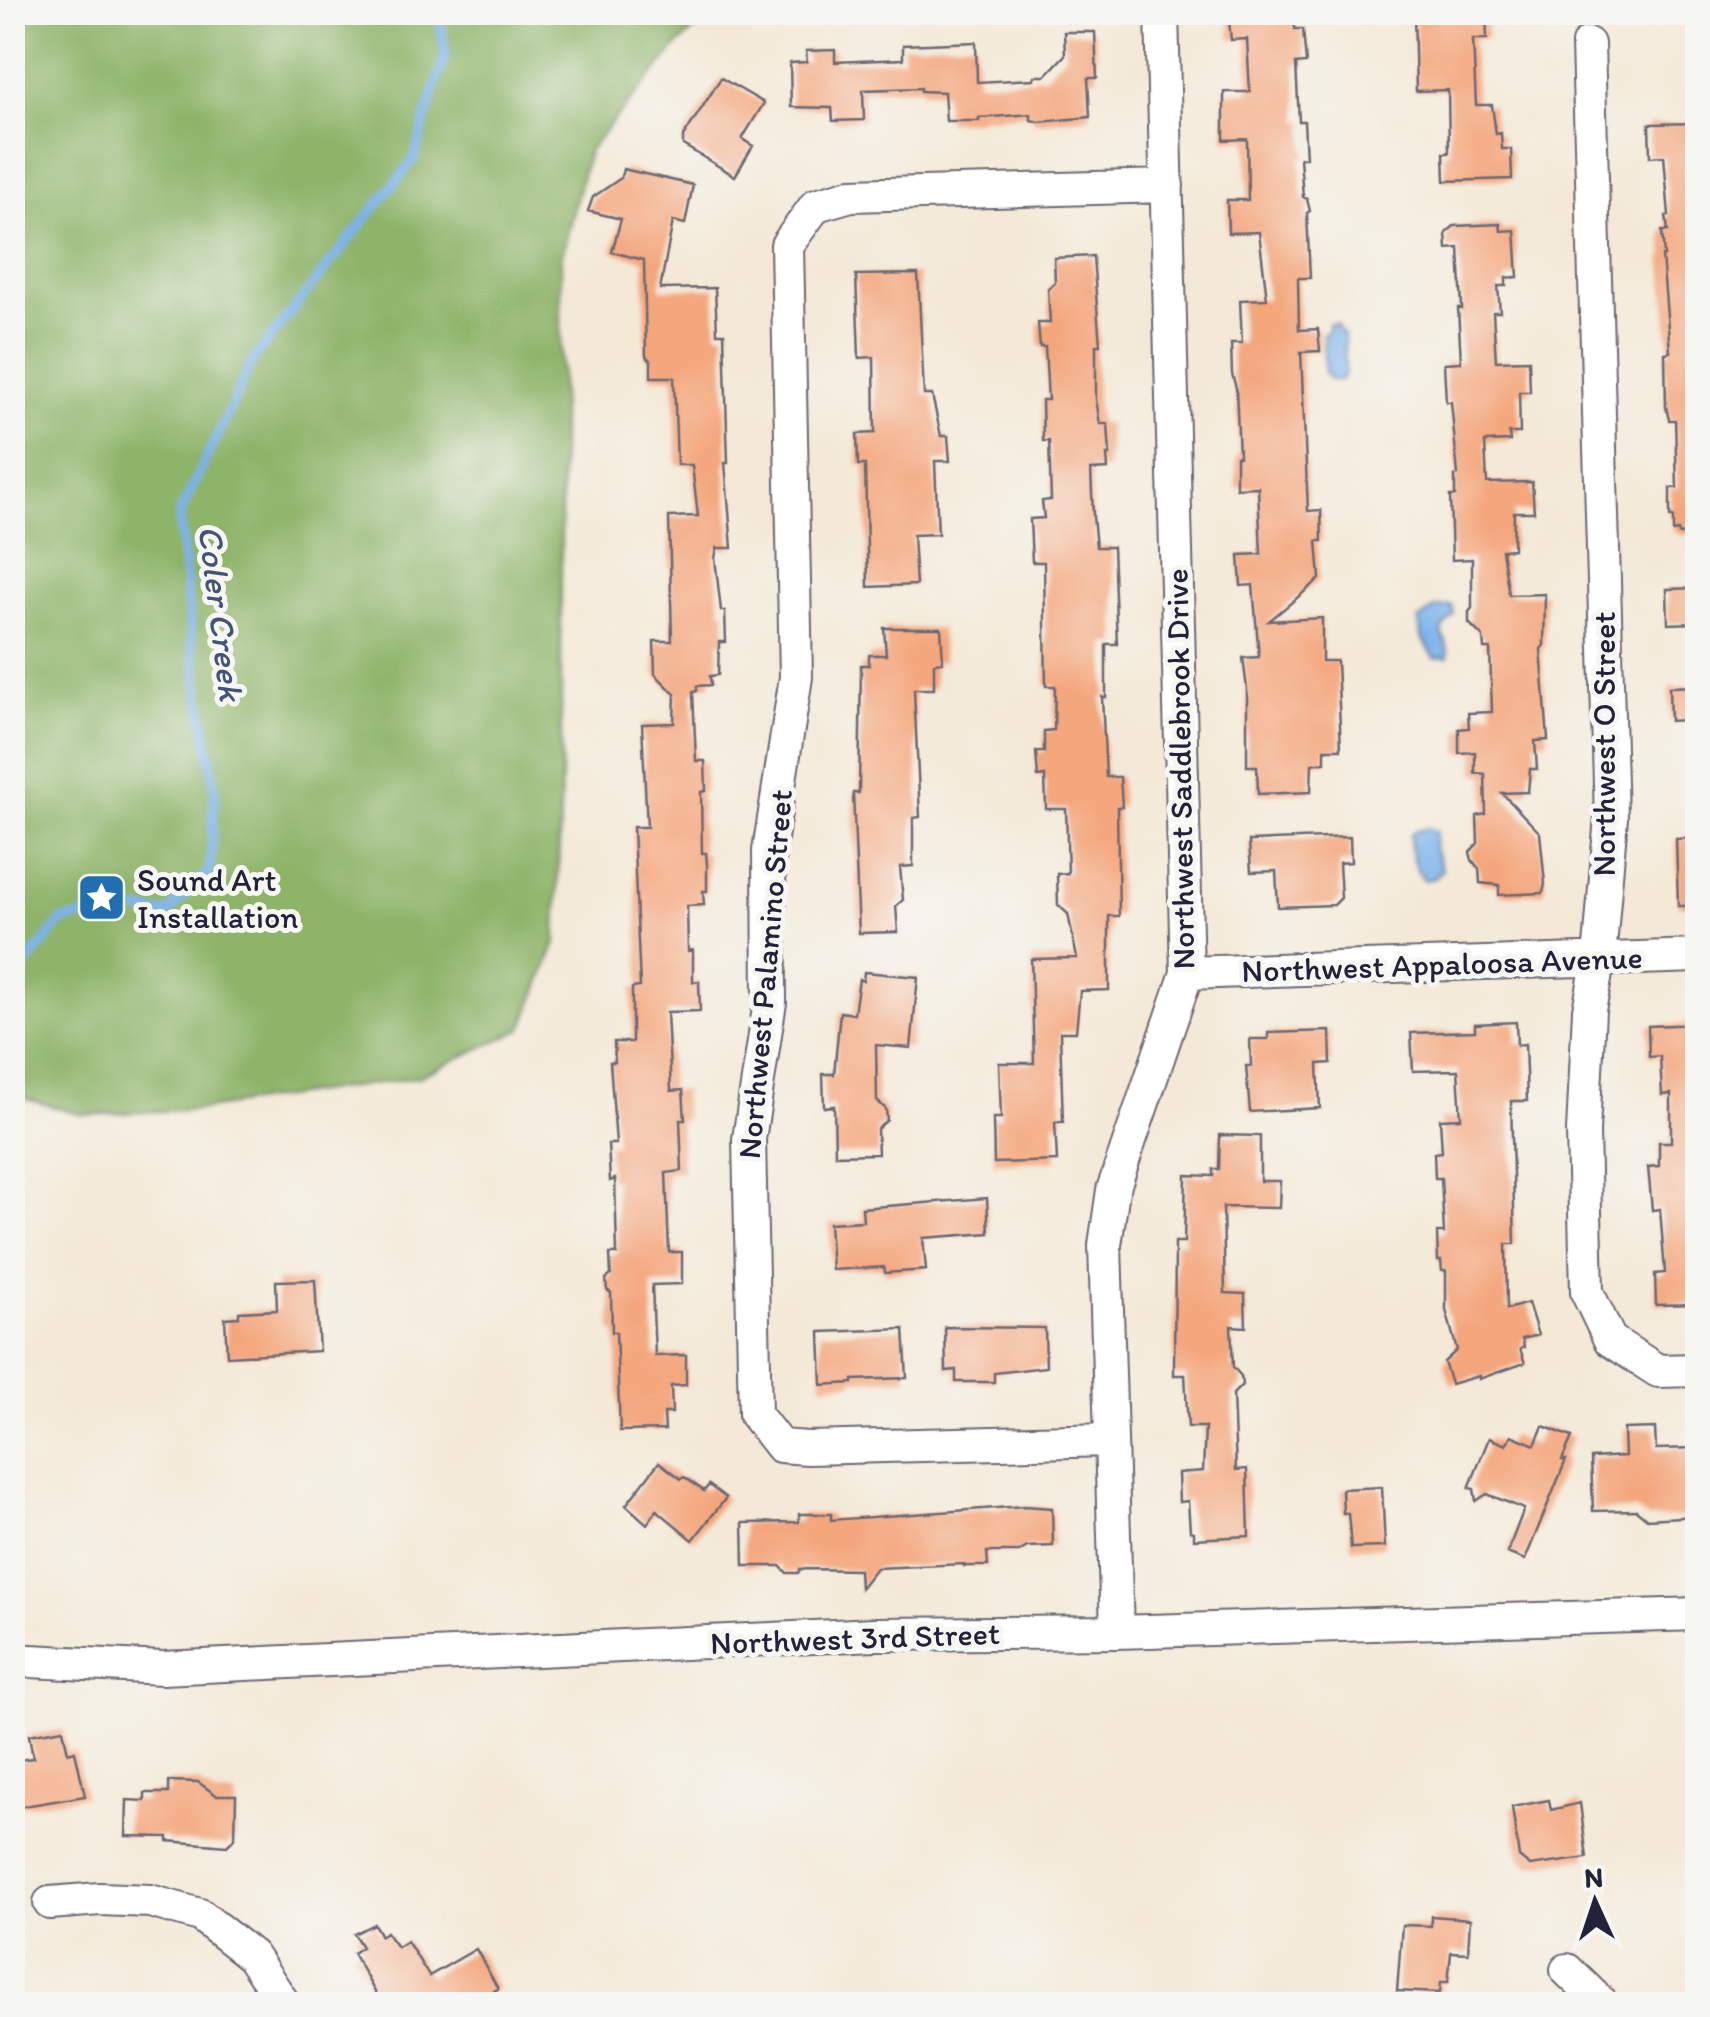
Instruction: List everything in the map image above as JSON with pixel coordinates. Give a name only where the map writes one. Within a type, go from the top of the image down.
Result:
[{"type":"street","name":"Northwest Saddlebrook Drive","points":[[1117,1632],[1105,1245],[1113,1190],[1187,973],[1162,12]]},
{"type":"street","name":"Northwest O Street","points":[[1588,44],[1611,817],[1599,959],[1588,1010],[1583,1132],[1587,1292],[1610,1340],[1658,1371],[1698,1370]]},
{"type":"street","name":"Northwest Palamino Street","points":[[1110,1440],[780,1446],[755,1414],[748,1140],[770,1002],[770,850],[796,677],[786,245],[816,205],[851,194],[1167,186]]},
{"type":"street","name":"Northwest Appaloosa Avenue","points":[[1187,973],[1698,956]]},
{"type":"street","name":"Northwest 3rd Street","points":[[12,1660],[162,1668],[875,1634],[1117,1632],[1698,1614]]},
{"type":"street","points":[[50,1903],[150,1901],[200,1915],[252,1956],[284,2004]]},
{"type":"street","points":[[1567,1970],[1602,2004]]},
{"type":"green space","points":[[12,13],[713,13],[679,44],[588,151],[561,259],[561,776],[556,943],[522,1029],[418,1077],[204,1109],[83,1115],[13,1095]]},
{"type":"water","points":[[1329,324],[1338,324],[1338,330],[1344,334],[1345,373],[1341,380],[1331,380],[1325,374],[1323,335]]},
{"type":"water","points":[[1452,606],[1454,615],[1442,632],[1448,657],[1435,658],[1421,637],[1419,620],[1435,608]]},
{"type":"water","points":[[1428,828],[1436,832],[1434,848],[1442,870],[1435,878],[1425,880],[1415,865],[1411,837],[1412,832]]},
{"type":"building","points":[[1228,12],[1294,12],[1295,29],[1303,29],[1306,63],[1296,64],[1299,121],[1304,121],[1306,158],[1300,158],[1303,197],[1310,211],[1310,278],[1298,278],[1299,330],[1318,329],[1320,351],[1301,352],[1308,511],[1321,510],[1322,541],[1317,541],[1320,579],[1269,621],[1322,618],[1322,661],[1337,661],[1341,749],[1325,749],[1325,762],[1312,764],[1311,792],[1258,794],[1257,766],[1247,766],[1243,658],[1259,657],[1253,585],[1241,586],[1239,555],[1261,554],[1258,487],[1236,488],[1239,456],[1231,343],[1242,343],[1240,300],[1267,299],[1259,232],[1228,233],[1227,200],[1248,200],[1247,139],[1224,140],[1224,92],[1250,92],[1247,39],[1231,40]]},
{"type":"building","points":[[1414,12],[1486,12],[1487,39],[1473,39],[1476,105],[1492,105],[1502,149],[1511,149],[1512,179],[1445,181],[1444,153],[1449,153],[1448,90],[1416,91]]},
{"type":"building","points":[[1064,32],[1095,32],[1097,78],[1088,78],[1090,117],[1039,122],[1031,120],[1031,114],[946,121],[944,92],[921,88],[863,90],[864,120],[833,121],[832,108],[791,107],[790,63],[807,62],[806,51],[835,50],[835,62],[903,59],[903,45],[976,42],[977,82],[1034,79],[1045,76],[1065,55]]},
{"type":"building","points":[[721,78],[764,103],[742,139],[753,146],[735,176],[683,145],[683,137]]},
{"type":"building","points":[[1698,123],[1698,534],[1679,535],[1678,531],[1673,532],[1670,517],[1670,488],[1677,488],[1675,420],[1669,420],[1666,407],[1665,353],[1670,352],[1662,231],[1668,231],[1669,216],[1664,156],[1650,157],[1649,124]]},
{"type":"building","points":[[623,169],[693,185],[685,224],[673,221],[660,289],[715,288],[717,333],[724,333],[725,463],[732,548],[717,548],[715,558],[721,611],[725,611],[726,642],[719,642],[718,675],[710,676],[711,685],[697,686],[693,692],[696,761],[705,761],[706,791],[701,792],[707,891],[703,891],[704,905],[687,906],[688,951],[693,950],[693,982],[699,981],[700,1011],[667,1012],[671,1091],[683,1090],[685,1120],[680,1120],[682,1171],[666,1173],[669,1252],[682,1252],[682,1284],[652,1285],[655,1356],[686,1355],[686,1385],[671,1386],[672,1413],[664,1413],[665,1430],[620,1431],[616,1332],[612,1332],[611,1293],[606,1279],[611,1275],[610,1254],[617,1254],[615,1179],[610,1181],[608,1144],[616,1144],[610,1062],[615,1062],[614,1042],[632,1042],[632,988],[640,987],[633,827],[647,827],[642,724],[674,723],[675,694],[655,674],[654,641],[672,641],[669,517],[698,516],[692,465],[677,465],[674,377],[651,377],[651,361],[646,356],[644,260],[612,252],[621,219],[588,211],[593,197],[621,178]]},
{"type":"building","points":[[1500,224],[1501,231],[1515,230],[1518,277],[1506,278],[1506,286],[1498,286],[1500,312],[1493,312],[1496,361],[1529,360],[1530,392],[1519,392],[1520,433],[1509,433],[1510,441],[1485,442],[1487,483],[1532,482],[1534,512],[1514,512],[1513,549],[1502,550],[1509,595],[1545,594],[1541,649],[1548,740],[1535,741],[1537,769],[1530,769],[1528,792],[1502,793],[1540,833],[1543,893],[1499,895],[1499,885],[1480,883],[1479,869],[1470,852],[1478,843],[1477,816],[1486,814],[1485,774],[1475,773],[1475,752],[1459,753],[1459,729],[1469,728],[1468,713],[1492,712],[1490,649],[1484,649],[1483,637],[1469,623],[1472,559],[1452,560],[1450,496],[1455,496],[1458,475],[1444,363],[1461,362],[1458,308],[1462,309],[1459,248],[1447,249],[1446,233],[1454,226]]},
{"type":"building","points":[[1093,256],[1100,345],[1096,345],[1096,399],[1100,424],[1108,424],[1110,455],[1108,469],[1091,470],[1096,547],[1113,547],[1117,644],[1106,644],[1106,697],[1102,697],[1106,777],[1120,777],[1119,916],[1109,916],[1109,990],[1080,991],[1076,1032],[1060,1032],[1063,1122],[1055,1122],[1057,1161],[994,1163],[993,1118],[1001,1118],[999,1063],[1034,1063],[1031,959],[1077,958],[1068,914],[1058,905],[1057,874],[1068,873],[1066,809],[1046,809],[1045,776],[1038,777],[1036,752],[1044,752],[1044,731],[1054,730],[1055,686],[1046,686],[1044,562],[1032,562],[1030,519],[1044,518],[1042,501],[1051,500],[1049,441],[1043,441],[1042,400],[1048,400],[1045,347],[1040,347],[1038,323],[1050,323],[1048,289],[1055,283],[1054,258]]},
{"type":"building","points":[[918,274],[924,395],[932,395],[941,436],[948,436],[950,461],[935,461],[938,534],[913,535],[916,585],[868,587],[865,465],[858,465],[857,434],[875,433],[874,357],[859,358],[856,275]]},
{"type":"building","points":[[1698,588],[1698,623],[1668,624],[1667,589]]},
{"type":"building","points":[[884,628],[941,628],[943,662],[934,663],[934,689],[914,689],[920,817],[913,818],[913,866],[900,867],[903,900],[896,906],[898,932],[859,933],[853,793],[859,793],[861,665],[869,665],[869,655],[886,655]]},
{"type":"building","points":[[1698,686],[1698,719],[1670,721],[1669,687]]},
{"type":"building","points":[[1350,837],[1351,862],[1339,863],[1341,898],[1334,905],[1278,907],[1276,871],[1251,872],[1249,841]]},
{"type":"building","points":[[1698,838],[1698,906],[1678,906],[1676,839]]},
{"type":"building","points":[[864,972],[918,977],[911,1048],[876,1045],[877,1101],[886,1109],[887,1120],[877,1129],[878,1154],[835,1155],[834,1106],[824,1107],[823,1074],[834,1074],[840,1012],[854,1014],[859,979],[863,981]]},
{"type":"building","points":[[1516,1022],[1517,1045],[1525,1044],[1527,1101],[1511,1101],[1515,1244],[1506,1244],[1507,1309],[1528,1303],[1538,1335],[1522,1339],[1524,1347],[1520,1349],[1525,1363],[1451,1384],[1444,1362],[1457,1350],[1446,1310],[1446,1271],[1442,1271],[1438,1261],[1437,1233],[1444,1233],[1441,1178],[1435,1178],[1434,1153],[1442,1152],[1440,1119],[1461,1118],[1458,1070],[1413,1071],[1411,1033],[1475,1031],[1475,1024]]},
{"type":"building","points":[[1698,1024],[1698,1304],[1656,1305],[1655,1274],[1665,1273],[1660,1209],[1652,1210],[1648,1167],[1659,1166],[1659,1142],[1671,1142],[1671,1094],[1662,1095],[1660,1056],[1649,1057],[1648,1026]]},
{"type":"building","points":[[1330,1031],[1331,1063],[1318,1064],[1320,1108],[1250,1112],[1246,1066],[1251,1066],[1250,1039],[1268,1039],[1268,1033]]},
{"type":"building","points":[[1220,1135],[1260,1136],[1260,1181],[1280,1181],[1279,1208],[1223,1207],[1225,1293],[1245,1294],[1246,1327],[1231,1326],[1233,1367],[1241,1376],[1242,1385],[1233,1394],[1236,1470],[1247,1469],[1249,1536],[1194,1539],[1188,1501],[1179,1502],[1178,1473],[1203,1471],[1205,1427],[1188,1427],[1185,1375],[1174,1375],[1175,1242],[1184,1242],[1186,1175],[1213,1176],[1213,1169],[1219,1169]]},
{"type":"building","points":[[987,1198],[989,1233],[923,1238],[926,1270],[832,1270],[829,1223],[863,1221],[862,1208]]},
{"type":"building","points":[[315,1280],[319,1351],[227,1356],[225,1318],[239,1317],[239,1312],[277,1310],[276,1281]]},
{"type":"building","points":[[945,1327],[1045,1328],[1046,1367],[994,1373],[994,1382],[956,1382],[956,1370],[946,1371]]},
{"type":"building","points":[[904,1329],[907,1378],[822,1385],[820,1332]]},
{"type":"building","points":[[1543,1426],[1572,1437],[1525,1560],[1507,1553],[1524,1509],[1487,1494],[1476,1501],[1474,1489],[1469,1488],[1489,1438],[1506,1445],[1511,1435],[1535,1445]]},
{"type":"building","points":[[1655,1428],[1656,1449],[1698,1448],[1698,1516],[1647,1519],[1636,1510],[1593,1511],[1591,1458],[1625,1456],[1624,1429]]},
{"type":"building","points":[[659,1462],[681,1479],[684,1477],[704,1491],[709,1485],[726,1498],[693,1540],[657,1510],[647,1524],[626,1505]]},
{"type":"building","points":[[1382,1487],[1385,1547],[1351,1548],[1342,1489]]},
{"type":"building","points":[[1024,1506],[1052,1508],[1053,1546],[987,1552],[988,1566],[876,1568],[860,1588],[859,1570],[800,1569],[798,1573],[787,1573],[780,1566],[744,1566],[743,1523],[799,1522],[799,1514],[831,1514],[831,1520]]},
{"type":"building","points":[[63,1729],[68,1753],[75,1751],[85,1796],[12,1808],[12,1761],[33,1758],[29,1735]]},
{"type":"building","points":[[169,1781],[198,1782],[216,1795],[236,1795],[235,1838],[227,1846],[168,1841],[168,1837],[126,1836],[127,1800],[145,1801],[145,1793],[169,1793]]},
{"type":"building","points":[[1549,1800],[1551,1810],[1580,1803],[1587,1858],[1530,1866],[1519,1857],[1512,1807]]},
{"type":"building","points":[[1431,1916],[1470,1919],[1468,1953],[1451,1952],[1448,1982],[1441,1982],[1440,1993],[1397,1991],[1402,1925],[1431,1926]]},
{"type":"building","points":[[374,1924],[381,1936],[386,1932],[397,1947],[407,1941],[429,1976],[476,1949],[498,1989],[467,2004],[423,2004],[417,1995],[400,2004],[390,2004],[385,1996],[379,1999],[353,1953],[362,1947],[354,1934]]},
{"type":"waterway","name":"Coler Creek","points":[[12,983],[62,920],[126,909],[167,914],[210,870],[215,789],[192,645],[179,515],[254,358],[414,159],[445,55],[439,12]]},
{"type":"place","name":"Sound Art Installation","points":[[102,898]]}]
